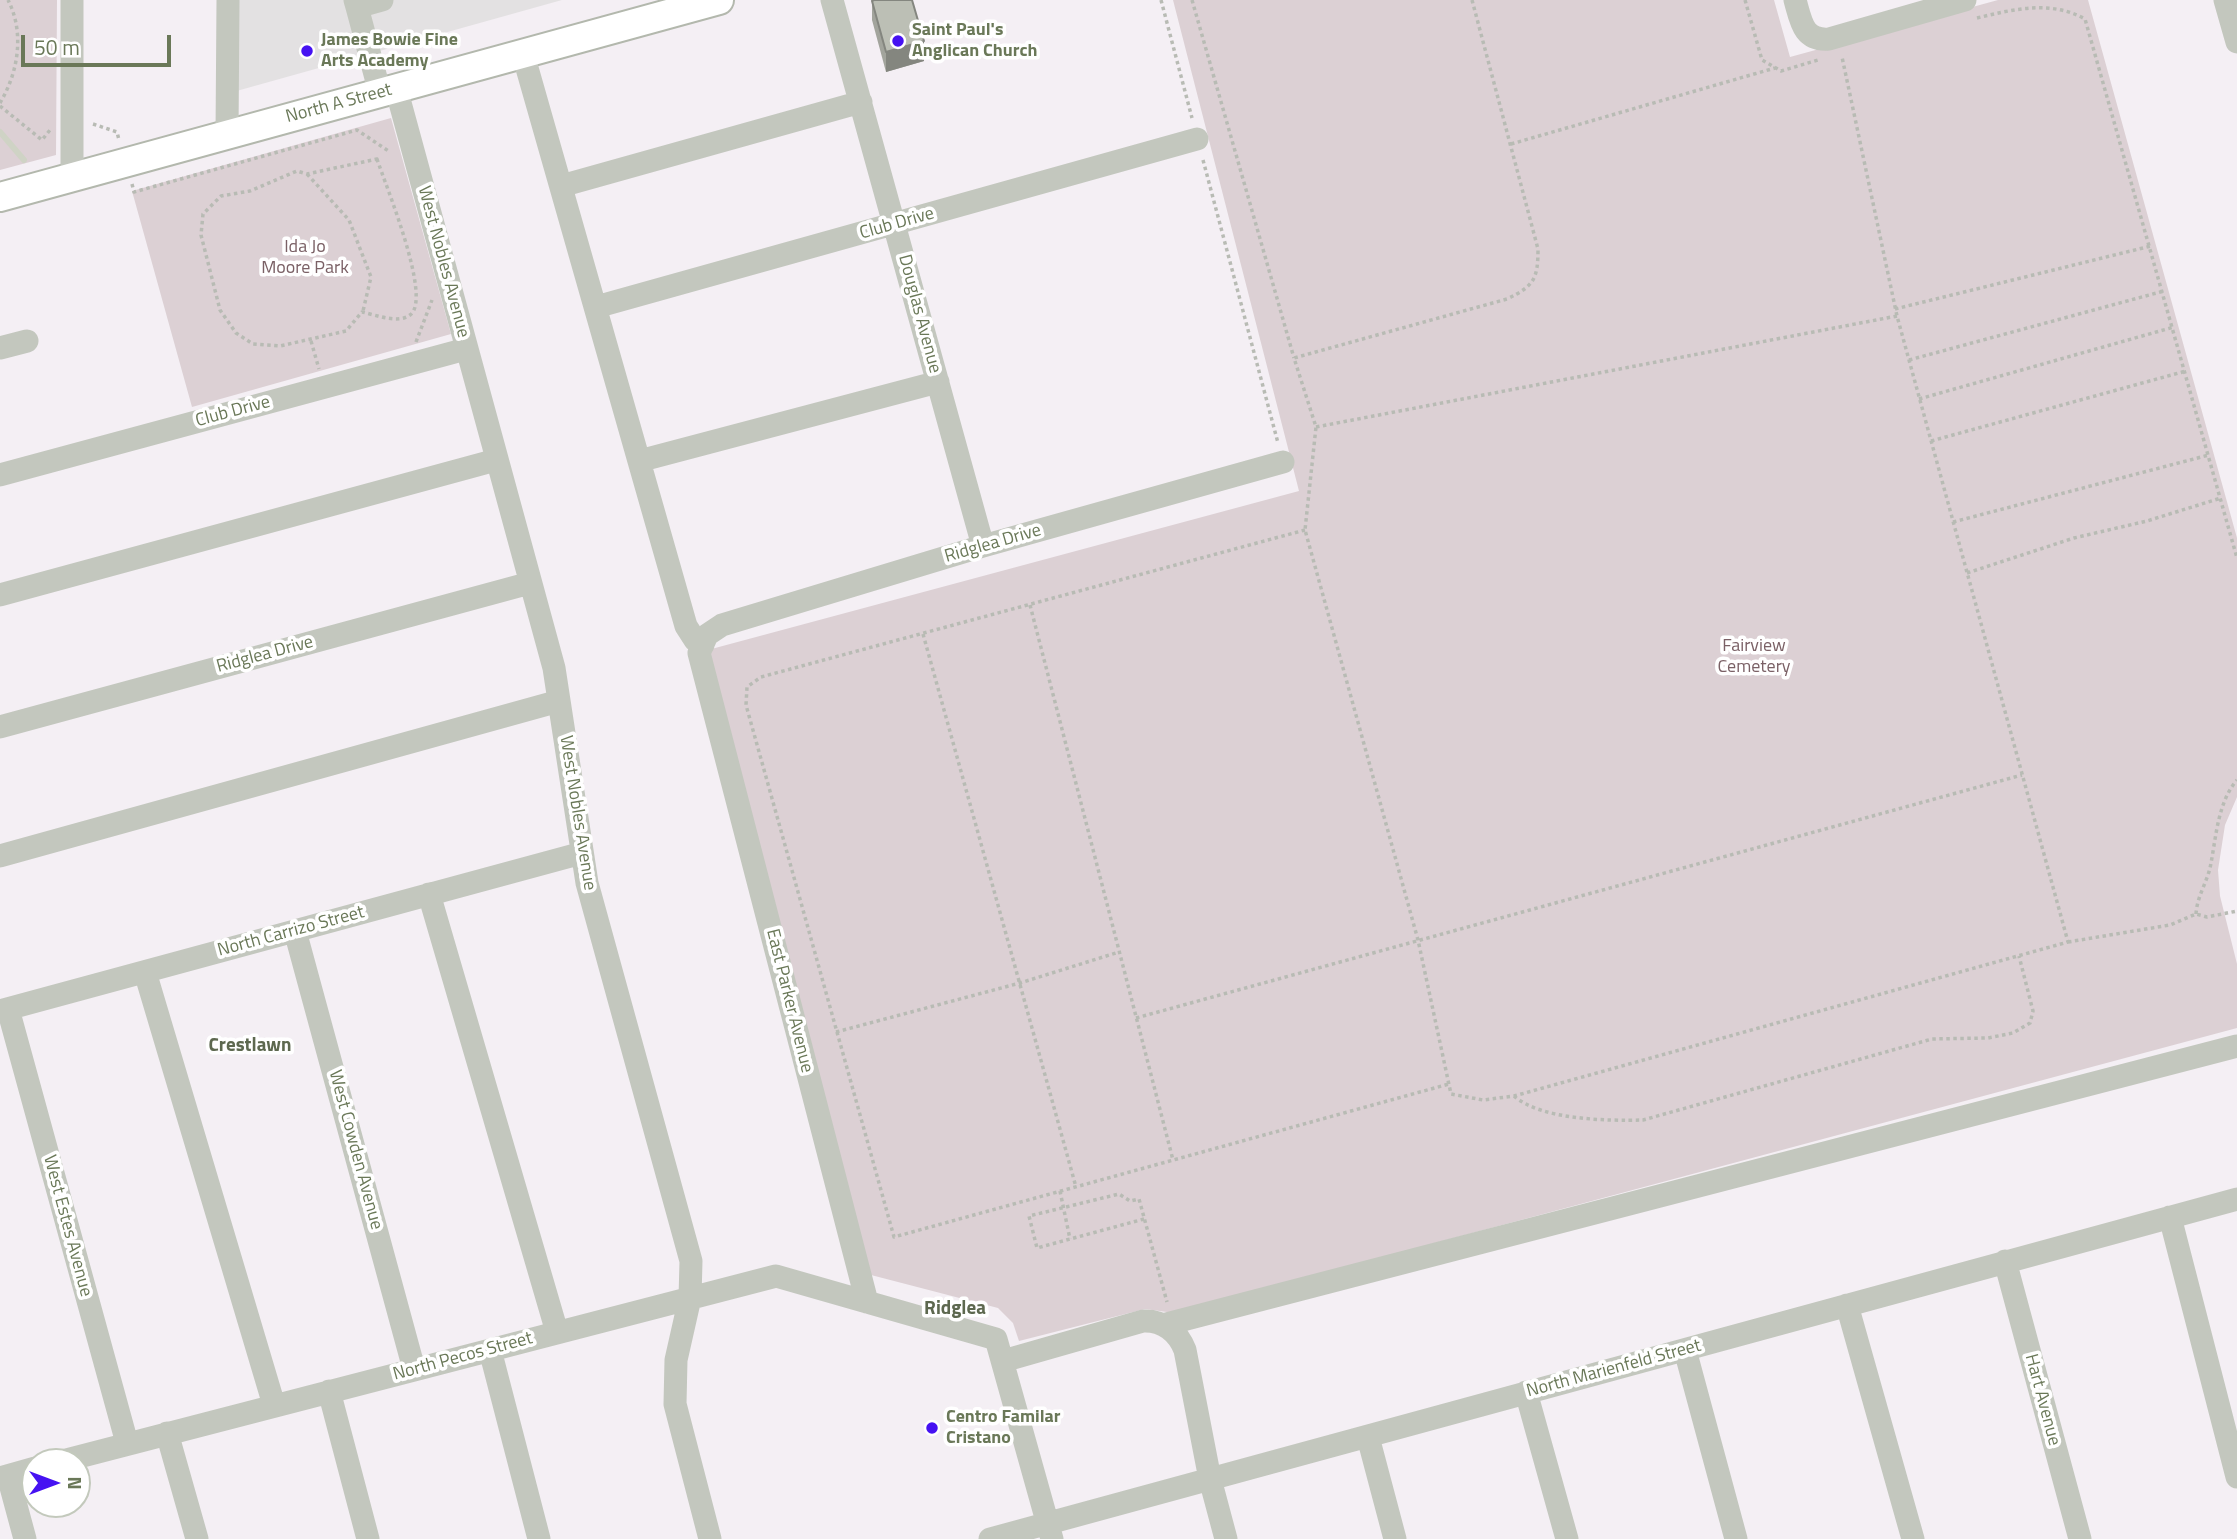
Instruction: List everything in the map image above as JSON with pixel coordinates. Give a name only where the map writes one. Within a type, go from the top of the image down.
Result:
[{"type":"main road","name":"North A Street","points":[[0,197],[707,2]]},
{"type":"street","points":[[72,0],[72,177]]},
{"type":"street","points":[[227,135],[228,0]]},
{"type":"street","points":[[356,3],[382,0]]},
{"type":"street","name":"Douglas Avenue","points":[[832,0],[983,546]]},
{"type":"street","points":[[1795,0],[1802,25],[1808,34],[1817,40],[1968,10]]},
{"type":"street","points":[[2225,0],[2237,42]]},
{"type":"street","name":"West Nobles Avenue","points":[[356,3],[388,90],[466,349],[554,668],[590,896],[691,1261],[690,1298],[676,1360],[676,1404],[710,1539]]},
{"type":"street","points":[[523,54],[686,626],[695,640],[705,640]]},
{"type":"street","points":[[561,186],[861,103]]},
{"type":"street","name":"Club Drive","points":[[596,307],[1197,139]]},
{"type":"street","points":[[0,348],[27,341]]},
{"type":"street","name":"Club Drive","points":[[0,475],[321,375],[466,349]]},
{"type":"street","points":[[639,461],[938,382]]},
{"type":"street","points":[[0,596],[496,460]]},
{"type":"street","name":"Ridglea Drive","points":[[705,640],[722,625],[983,546],[1283,462]]},
{"type":"street","name":"Ridglea Drive","points":[[0,727],[530,583]]},
{"type":"street","name":"East Parker Avenue","points":[[705,640],[699,653],[866,1302]]},
{"type":"street","points":[[0,856],[559,701]]},
{"type":"street","name":"North Carrizo Street","points":[[4,1010],[582,853]]},
{"type":"street","points":[[429,894],[557,1332]]},
{"type":"street","name":"West Cowden Avenue","points":[[295,931],[415,1370]]},
{"type":"street","points":[[145,972],[274,1405]]},
{"type":"street","name":"West Estes Avenue","points":[[4,1010],[127,1443]]},
{"type":"street","points":[[866,1302],[932,1319],[1000,1350],[1151,1320],[2237,1046]]},
{"type":"street","name":"North Marienfeld Street","points":[[990,1539],[1049,1531],[1210,1479],[2237,1199]]},
{"type":"street","points":[[2170,1217],[2237,1477]]},
{"type":"street","name":"Hart Avenue","points":[[2005,1261],[2080,1539]]},
{"type":"street","name":"North Pecos Street","points":[[91,1453],[776,1276],[866,1302]]},
{"type":"street","points":[[1847,1305],[1913,1539]]},
{"type":"street","points":[[1166,1316],[1185,1350],[1210,1479],[1226,1539]]},
{"type":"street","points":[[490,1350],[539,1539]]},
{"type":"street","points":[[1000,1350],[1049,1531]]},
{"type":"street","points":[[1685,1350],[1737,1539]]},
{"type":"street","points":[[329,1391],[368,1539]]},
{"type":"street","points":[[1526,1392],[1567,1539]]},
{"type":"street","points":[[167,1433],[197,1539]]},
{"type":"street","points":[[1368,1437],[1395,1539]]},
{"type":"street","points":[[21,1472],[4,1477],[25,1539]]},
{"type":"path","points":[[8,0],[14,10],[18,55],[0,104],[42,140],[51,129],[98,123],[117,132],[134,192],[357,130],[398,158]]},
{"type":"path","points":[[1161,0],[1283,462]]},
{"type":"path","points":[[1192,0],[1315,427],[1306,530],[1418,940],[1451,1094],[1483,1100],[1514,1096],[2068,942],[2170,925],[2196,914],[2207,917],[2237,911]]},
{"type":"path","points":[[1294,358],[1507,299],[1527,289],[1538,271],[1538,249],[1472,0]]},
{"type":"path","points":[[1745,0],[1762,60],[1781,71],[1829,57]]},
{"type":"path","points":[[1968,10],[2043,4],[2071,9],[2085,19],[2164,291],[2237,558]]},
{"type":"path","points":[[1841,53],[1895,309],[2068,942]]},
{"type":"path","points":[[1510,144],[1774,68]]},
{"type":"path","points":[[307,174],[349,220],[371,277],[362,312],[346,331],[311,341],[279,346],[253,344],[236,333],[220,310],[201,235],[203,214],[221,196],[250,191],[297,171],[307,174],[377,159],[411,255],[418,304],[415,310],[400,320],[362,312]]},
{"type":"path","points":[[1895,309],[2151,246]]},
{"type":"path","points":[[408,345],[416,342],[435,290]]},
{"type":"path","points":[[1909,360],[2164,291]]},
{"type":"path","points":[[415,310],[425,317]]},
{"type":"path","points":[[1315,427],[1897,316]]},
{"type":"path","points":[[1919,399],[2174,327]]},
{"type":"path","points":[[311,341],[321,375]]},
{"type":"path","points":[[1931,442],[2186,372]]},
{"type":"path","points":[[1953,522],[2209,455]]},
{"type":"path","points":[[1967,573],[2074,538],[2147,521],[2221,498]]},
{"type":"path","points":[[1306,530],[761,677],[747,687],[746,705],[894,1237],[1449,1084]]},
{"type":"path","points":[[1030,605],[1173,1160]]},
{"type":"path","points":[[923,634],[1076,1187]]},
{"type":"path","points":[[1136,1018],[2022,775]]},
{"type":"path","points":[[2196,914],[2196,899],[2204,886],[2216,831],[2231,788],[2237,780]]},
{"type":"path","points":[[836,1032],[1020,984],[1119,952]]},
{"type":"path","points":[[1514,1096],[1522,1104],[1564,1115],[1614,1121],[1643,1119],[1932,1039],[1988,1038],[2013,1033],[2030,1023],[2034,1010],[2019,956]]},
{"type":"path","points":[[1060,1191],[1070,1239]]},
{"type":"path","points":[[1144,1219],[1037,1248],[1029,1216],[1119,1194],[1130,1201],[1139,1199],[1144,1219],[1166,1316]]},
{"type":"shaded area","name":"James Bowie Fine Arts Academy","points":[[233,0],[562,0],[233,92]]},
{"type":"green space","points":[[0,0],[57,0],[56,155],[0,170]]},
{"type":"green space","name":"Fairview Cemetery","points":[[1173,0],[1774,0],[1790,57],[1998,0],[2088,0],[2237,538],[2237,797],[2225,825],[2218,870],[2220,896],[2237,964],[2237,1028],[1174,1313],[1145,1309],[1019,1341],[1013,1323],[998,1308],[871,1275],[704,651],[1299,491]]},
{"type":"green space","name":"Ida Jo Moore Park","points":[[391,118],[451,334],[192,407],[132,191]]},
{"type":"building","points":[[912,0],[924,41],[886,52],[872,1]]},
{"type":"waterway","points":[[0,132],[24,160]]},
{"type":"place","name":"Saint Paul's Anglican Church","points":[[898,41]]},
{"type":"place","name":"James Bowie Fine Arts Academy","points":[[307,51]]},
{"type":"place","name":"Centro Familar Cristano","points":[[932,1428]]},
{"type":"district","name":"Crestlawn","points":[[250,1046]]},
{"type":"district","name":"Ridglea","points":[[955,1309]]}]
